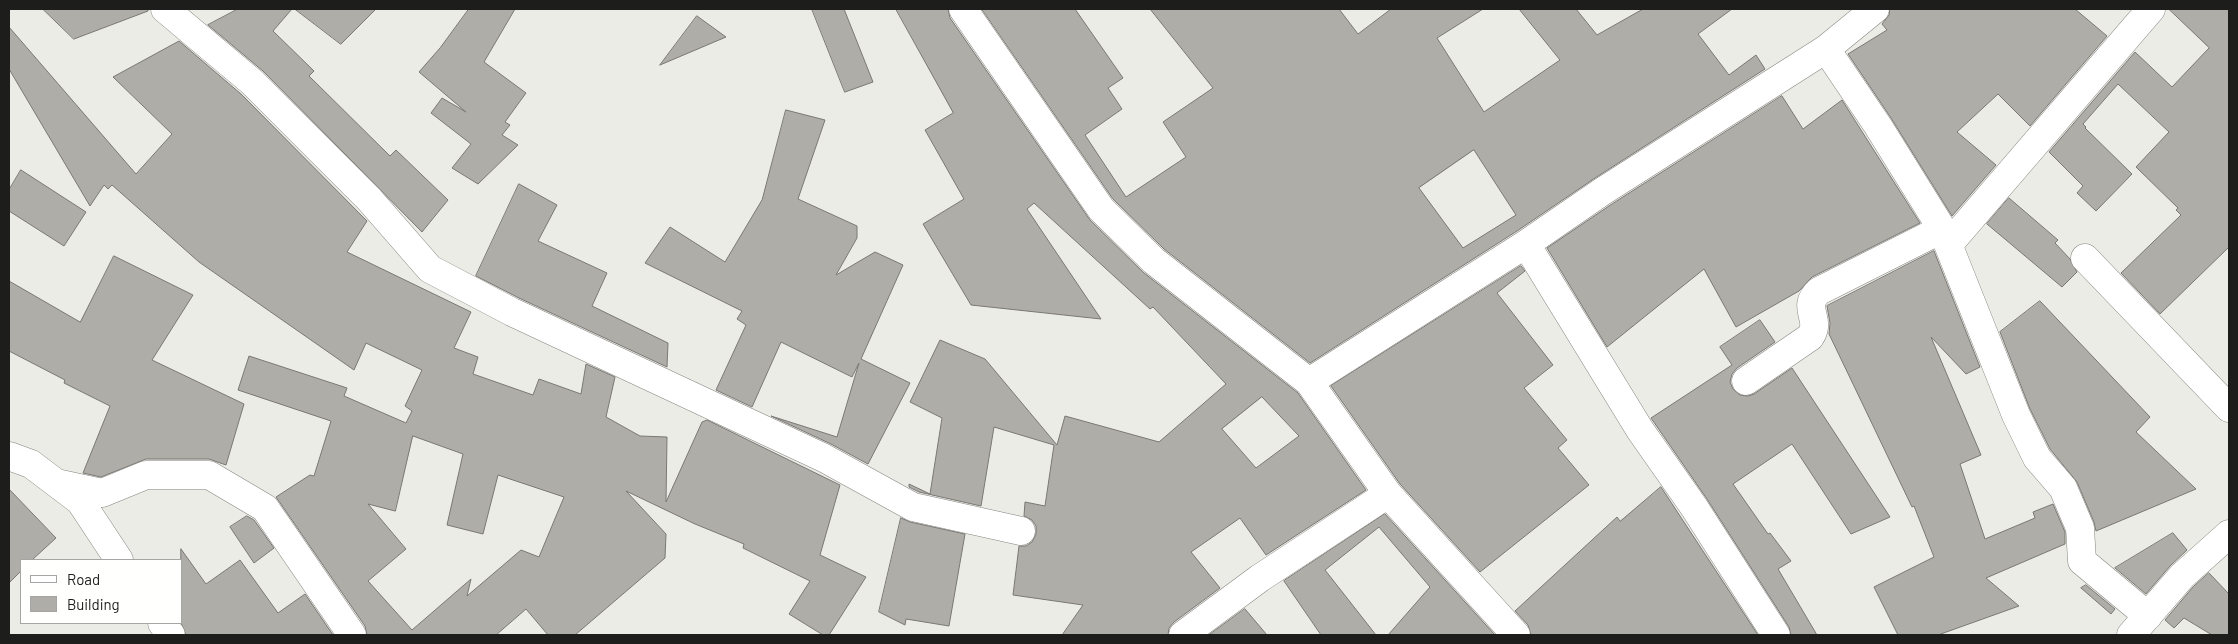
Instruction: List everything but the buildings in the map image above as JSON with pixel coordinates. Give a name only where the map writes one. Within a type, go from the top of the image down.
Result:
[{"type":"street","points":[[166,9],[252,82],[369,199],[430,269],[512,312],[824,458],[913,507],[1021,531]]},
{"type":"street","points":[[963,9],[1101,209],[1154,261],[1310,382],[1388,494],[1516,635]]},
{"type":"street","points":[[1310,382],[1526,244],[1602,190],[1826,49],[1875,9]]},
{"type":"street","points":[[1746,381],[1810,337],[1815,325],[1810,304],[1813,297],[1820,291],[1945,237],[2151,9]]},
{"type":"street","points":[[1826,49],[1878,126],[1945,237],[2016,415],[2037,458],[2062,488],[2080,528],[2082,561],[2139,626],[2182,576],[2229,534]]},
{"type":"street","points":[[1526,244],[1640,430],[1694,507],[1776,635]]},
{"type":"street","points":[[2085,258],[2229,408]]},
{"type":"street","points":[[9,456],[31,464],[80,501],[118,559]]},
{"type":"street","points":[[56,483],[102,493],[146,475],[209,475],[265,508],[352,635]]},
{"type":"street","points":[[1183,635],[1260,578],[1388,494]]},
{"type":"street","points":[[163,624],[171,635]]}]
